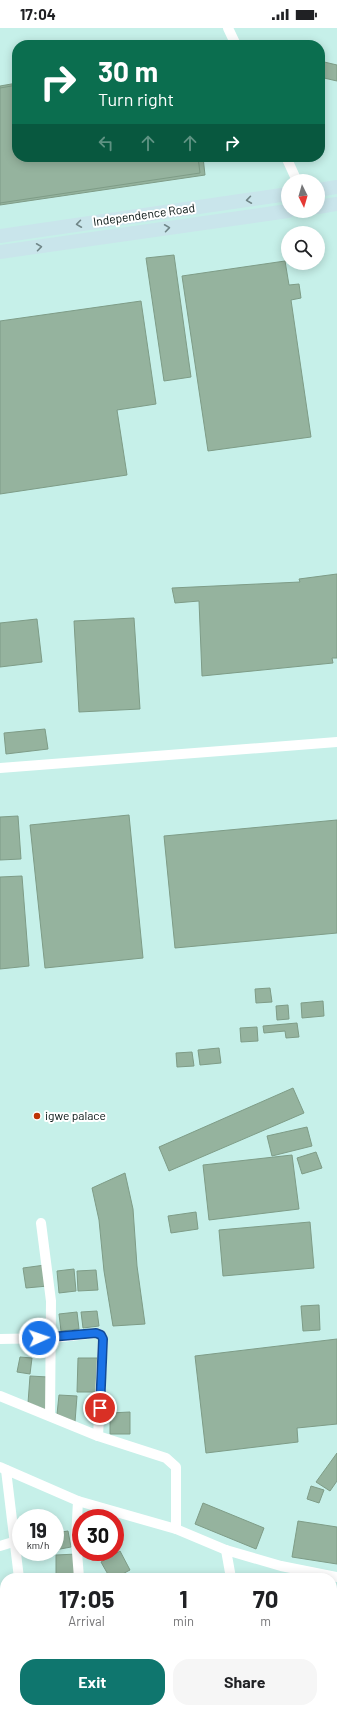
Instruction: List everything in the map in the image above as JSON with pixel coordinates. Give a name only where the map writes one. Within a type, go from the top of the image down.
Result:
[{"type":"main road","points":[[325,189],[337,187]]},
{"type":"main road","name":"Independence Road","points":[[0,236],[281,195]]},
{"type":"main road","points":[[325,205],[337,204]]},
{"type":"main road","name":"Independence Road","points":[[0,252],[281,212]]},
{"type":"street","points":[[228,28],[234,40]]},
{"type":"street","points":[[288,162],[294,174]]},
{"type":"street","points":[[0,768],[337,742]]},
{"type":"street","points":[[41,1223],[51,1301],[52,1338],[50,1416]]},
{"type":"street","points":[[0,1339],[52,1338],[96,1333],[101,1335],[103,1339],[98,1436]]},
{"type":"street","points":[[0,1396],[98,1436],[166,1458],[176,1467],[176,1529]]},
{"type":"street","points":[[3,1469],[78,1500],[176,1529],[226,1550],[281,1566],[317,1573]]},
{"type":"street","points":[[3,1469],[12,1535]]},
{"type":"street","points":[[78,1500],[76,1539],[79,1573]]},
{"type":"street","points":[[0,1546],[12,1542]]},
{"type":"street","points":[[226,1550],[230,1573]]},
{"type":"street","points":[[16,1561],[18,1573]]},
{"type":"building","points":[[325,62],[337,65],[337,81],[325,78]]},
{"type":"building","points":[[12,84],[12,162],[204,162],[205,175],[0,205],[0,86]]},
{"type":"building","points":[[12,86],[12,162],[199,162],[200,173],[0,203],[0,88]]},
{"type":"building","points":[[174,255],[191,377],[164,381],[146,258]]},
{"type":"building","points":[[281,262],[281,270],[286,270],[289,285],[299,284],[301,298],[291,300],[311,437],[208,451],[182,276]]},
{"type":"building","points":[[141,301],[156,404],[117,410],[127,475],[0,494],[0,321]]},
{"type":"building","points":[[337,574],[337,658],[332,658],[333,663],[202,676],[199,601],[175,603],[172,588],[300,582],[299,579]]},
{"type":"building","points":[[134,618],[140,709],[79,712],[74,621]]},
{"type":"building","points":[[37,619],[42,662],[0,667],[0,623]]},
{"type":"building","points":[[45,729],[48,749],[6,754],[4,733]]},
{"type":"building","points":[[129,815],[143,958],[45,968],[30,825]]},
{"type":"building","points":[[18,816],[21,859],[0,860],[0,817]]},
{"type":"building","points":[[337,820],[337,933],[175,948],[164,836]]},
{"type":"building","points":[[22,876],[29,966],[0,969],[0,877]]},
{"type":"building","points":[[270,988],[272,1002],[256,1003],[255,989]]},
{"type":"building","points":[[323,1001],[324,1016],[302,1018],[301,1003]]},
{"type":"building","points":[[288,1005],[289,1019],[277,1020],[276,1006]]},
{"type":"building","points":[[297,1023],[299,1037],[286,1038],[285,1031],[264,1033],[263,1026]]},
{"type":"building","points":[[257,1027],[258,1041],[241,1042],[240,1028]]},
{"type":"building","points":[[219,1048],[221,1063],[200,1065],[198,1050]]},
{"type":"building","points":[[192,1052],[194,1066],[177,1067],[176,1053]]},
{"type":"building","points":[[293,1088],[304,1113],[169,1171],[159,1147]]},
{"type":"building","points":[[307,1127],[312,1146],[272,1156],[267,1136]]},
{"type":"building","points":[[316,1152],[322,1168],[302,1174],[297,1158]]},
{"type":"building","points":[[292,1155],[299,1209],[209,1220],[203,1165]]},
{"type":"building","points":[[125,1173],[133,1209],[137,1266],[145,1324],[113,1326],[104,1271],[99,1220],[92,1188]]},
{"type":"building","points":[[196,1212],[198,1229],[171,1233],[168,1216]]},
{"type":"building","points":[[310,1222],[314,1268],[223,1276],[219,1230]]},
{"type":"building","points":[[45,1265],[48,1286],[26,1288],[23,1268]]},
{"type":"building","points":[[74,1269],[76,1291],[59,1293],[57,1271]]},
{"type":"building","points":[[96,1270],[98,1290],[78,1291],[77,1271]]},
{"type":"building","points":[[319,1305],[320,1330],[303,1331],[301,1306]]},
{"type":"building","points":[[97,1311],[99,1326],[83,1328],[81,1312]]},
{"type":"building","points":[[77,1312],[79,1329],[61,1331],[59,1314]]},
{"type":"building","points":[[337,1339],[337,1424],[297,1428],[298,1442],[206,1453],[195,1356]]},
{"type":"building","points":[[20,1357],[32,1358],[30,1374],[17,1372]]},
{"type":"building","points":[[78,1358],[99,1358],[99,1392],[77,1392]]},
{"type":"building","points":[[30,1376],[48,1377],[47,1410],[28,1403]]},
{"type":"building","points":[[59,1395],[77,1396],[75,1422],[57,1414]]},
{"type":"building","points":[[130,1412],[130,1434],[110,1434],[110,1413]]},
{"type":"building","points":[[337,1453],[337,1481],[330,1491],[316,1482]]},
{"type":"building","points":[[311,1486],[324,1490],[319,1503],[307,1499]]},
{"type":"building","points":[[203,1503],[264,1528],[256,1549],[195,1524]]},
{"type":"building","points":[[298,1521],[337,1527],[337,1564],[292,1557]]},
{"type":"building","points":[[68,1531],[71,1547],[64,1548],[64,1532]]},
{"type":"building","points":[[72,1554],[72,1561],[77,1561],[78,1573],[56,1573],[56,1561],[64,1561],[64,1555]]},
{"type":"building","points":[[124,1559],[130,1570],[124,1573],[107,1573],[101,1562],[103,1561],[124,1561]]},
{"type":"place","name":"igwe palace","points":[[37,1116]]},
{"type":"route","points":[[39,1338],[96,1333],[101,1335],[103,1339],[100,1408]]}]
